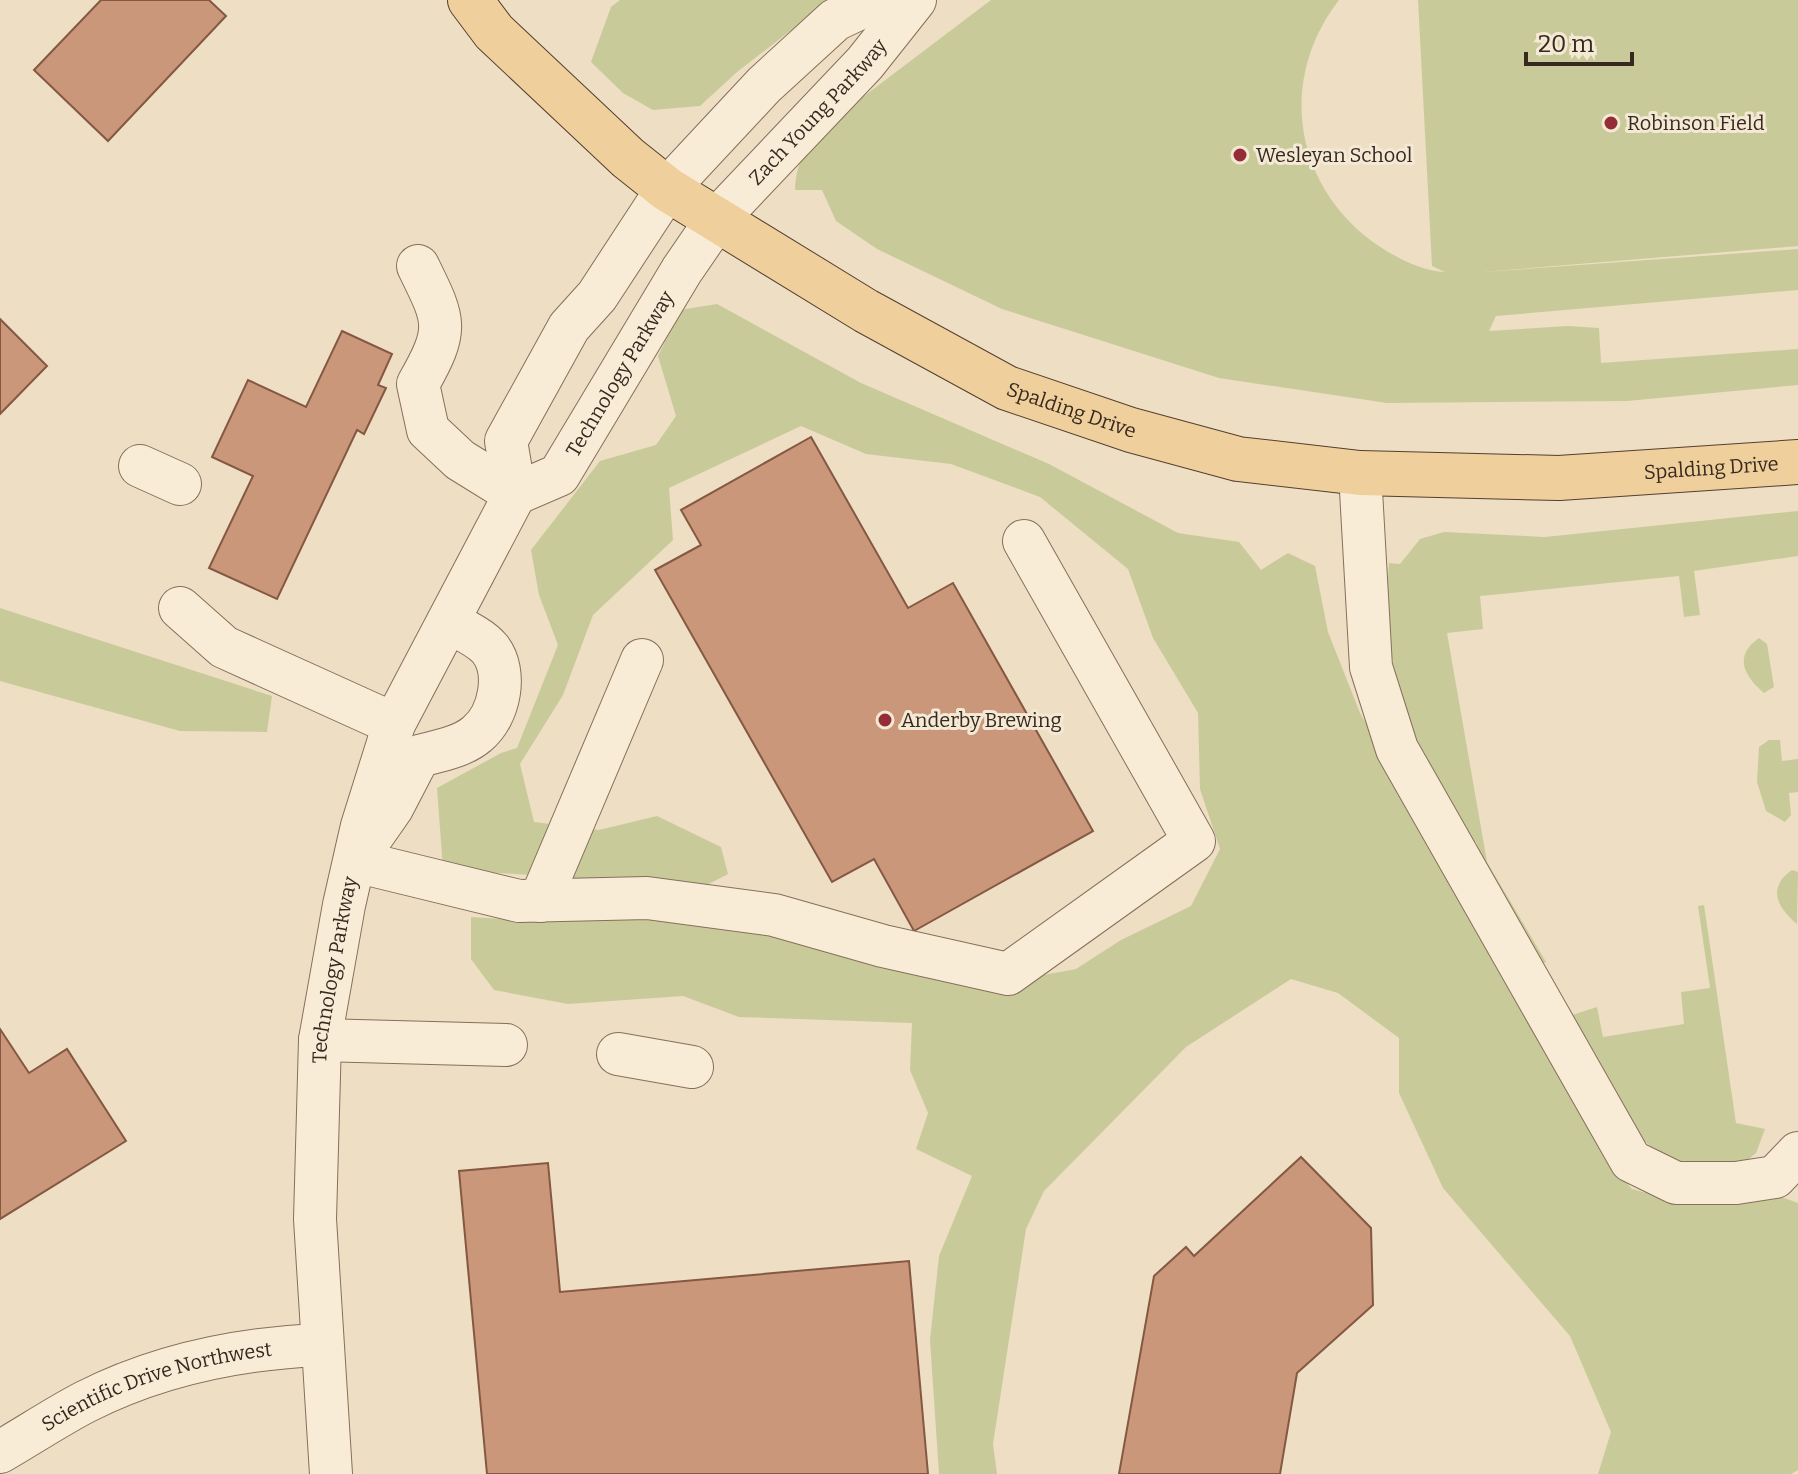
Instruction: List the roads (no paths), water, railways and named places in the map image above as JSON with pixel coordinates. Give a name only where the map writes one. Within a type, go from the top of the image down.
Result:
[{"type":"main road","name":"Spalding Drive","points":[[470,0],[505,43],[628,158],[667,189],[866,311],[1007,388],[1131,430],[1238,459],[1360,473],[1559,478],[1798,462]]},
{"type":"street","name":"Zach Young Parkway","points":[[667,189],[701,149],[835,20],[877,0]]},
{"type":"street","name":"Zach Young Parkway","points":[[717,219],[865,63],[915,0]]},
{"type":"street","points":[[513,497],[506,441],[569,327],[597,296],[667,189]]},
{"type":"street","name":"Technology Parkway","points":[[331,1474],[315,1219],[320,1040],[355,861],[394,724],[513,497],[559,475],[682,270],[717,219]]},
{"type":"street","points":[[418,266],[442,316],[436,352],[418,384],[428,430],[460,460],[513,497]]},
{"type":"street","points":[[140,466],[180,484]]},
{"type":"street","points":[[1360,473],[1371,667],[1397,749],[1631,1161],[1676,1183],[1736,1183],[1775,1177],[1798,1153]]},
{"type":"street","points":[[448,622],[488,646],[500,665],[496,703],[479,733],[451,748],[419,756],[392,808],[355,861],[519,901],[647,898],[774,915],[883,946],[1008,974],[1194,841],[1024,541]]},
{"type":"street","points":[[180,608],[224,647],[394,724]]},
{"type":"street","points":[[540,901],[642,660]]},
{"type":"street","points":[[320,1040],[506,1045]]},
{"type":"street","points":[[618,1054],[692,1067]]},
{"type":"street","name":"Scientific Drive Northwest","points":[[0,1452],[86,1401],[212,1357],[274,1347],[322,1345]]},
{"type":"place","name":"Robinson Field","points":[[1611,123]]},
{"type":"place","name":"Wesleyan School","points":[[1240,155]]},
{"type":"place","name":"Anderby Brewing","points":[[885,720]]}]
